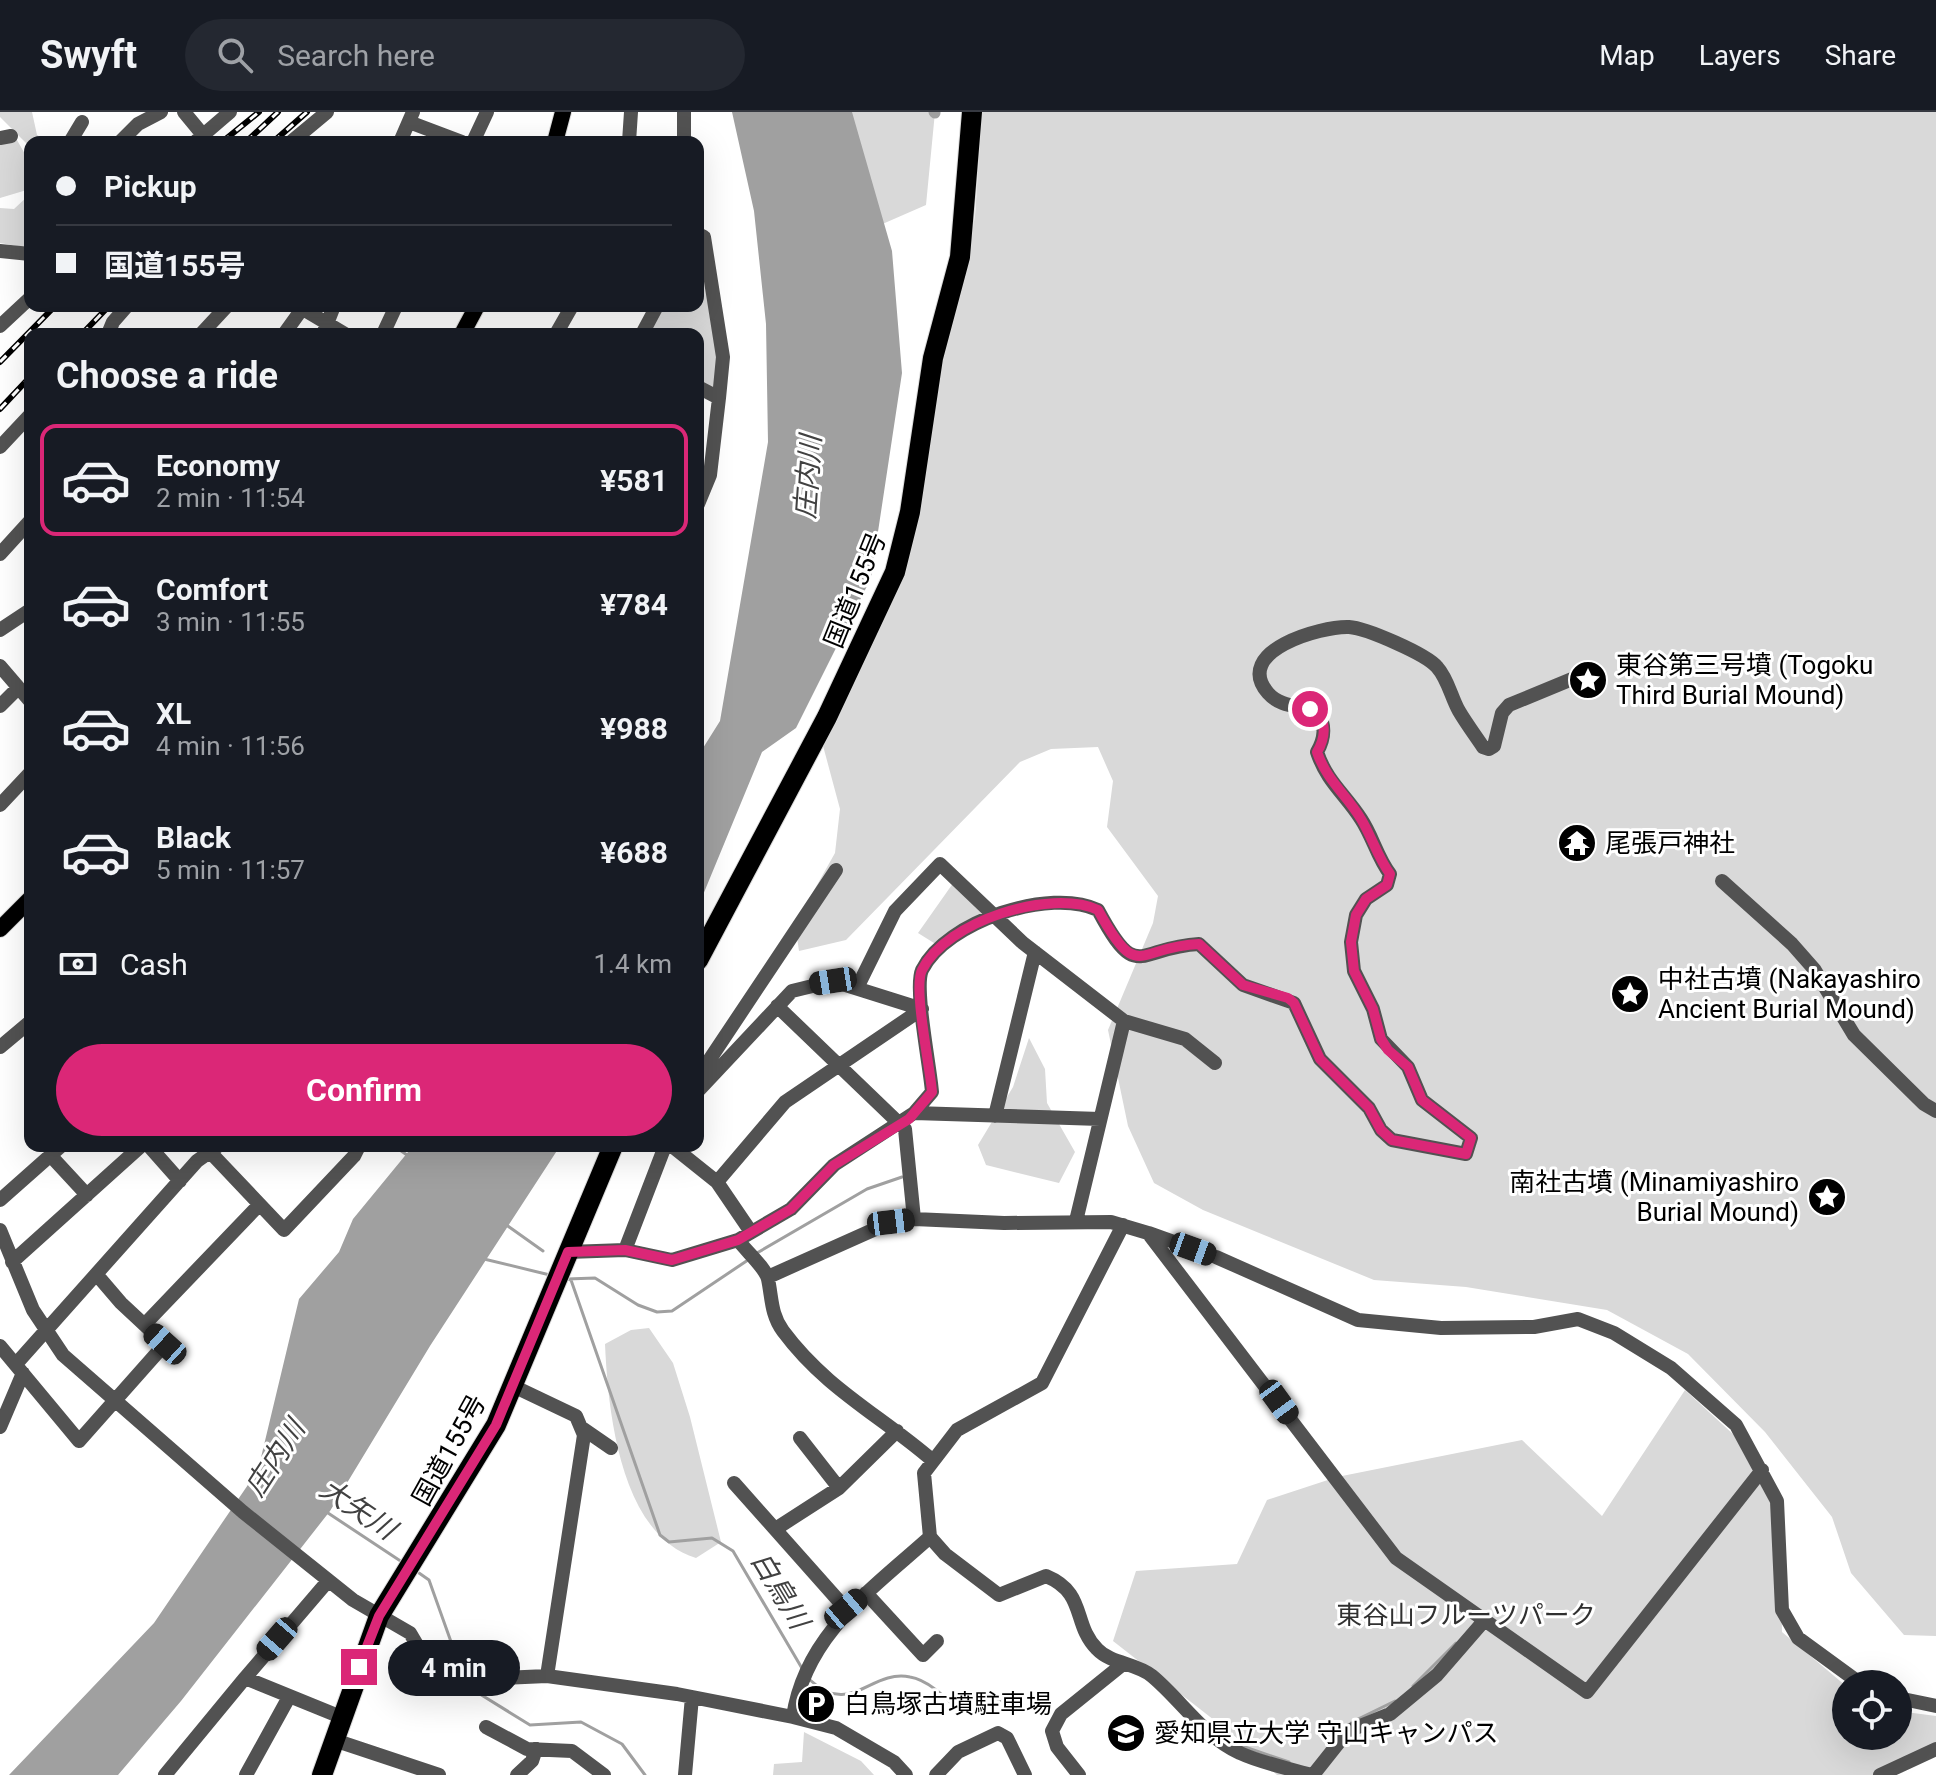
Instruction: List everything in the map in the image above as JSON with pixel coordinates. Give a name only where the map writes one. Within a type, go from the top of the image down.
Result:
[{"type":"highway","name":"国道155号","points":[[704,949],[827,717],[895,572],[910,512],[933,358],[960,257],[972,112]]},
{"type":"highway","name":"国道155号","points":[[322,1775],[379,1616],[478,1458],[513,1386],[610,1152]]},
{"type":"main road","points":[[557,136],[563,112]]},
{"type":"main road","points":[[0,929],[24,905]]},
{"type":"street","points":[[126,136],[138,124],[161,112]]},
{"type":"street","points":[[184,112],[198,136]]},
{"type":"street","points":[[201,136],[230,112]]},
{"type":"street","points":[[298,136],[327,112]]},
{"type":"street","points":[[476,136],[487,112]]},
{"type":"street","points":[[629,136],[631,112]]},
{"type":"street","points":[[684,112],[684,136]]},
{"type":"street","points":[[403,136],[411,117],[450,136]]},
{"type":"street","points":[[74,136],[82,122]]},
{"type":"street","points":[[704,237],[723,357],[719,398],[704,474]]},
{"type":"street","points":[[0,251],[24,253]]},
{"type":"street","points":[[0,326],[24,304]]},
{"type":"street","points":[[207,328],[221,312]]},
{"type":"street","points":[[305,312],[324,328]]},
{"type":"street","points":[[704,390],[719,398]]},
{"type":"street","points":[[0,447],[24,421]]},
{"type":"street","points":[[0,554],[6,536],[24,525]]},
{"type":"street","points":[[0,630],[24,614]]},
{"type":"street","points":[[568,1252],[625,1250],[672,1260],[741,1245],[751,1232],[791,1209],[834,1165],[901,1123],[932,1092],[918,987],[923,969],[959,932],[1038,903],[1090,906],[1098,910],[1119,945],[1131,955],[1148,957],[1185,944],[1199,944],[1243,985],[1288,998],[1294,1003],[1320,1059],[1369,1108],[1381,1130],[1392,1140],[1466,1154],[1471,1138],[1422,1100],[1408,1067],[1388,1050],[1381,1039],[1373,1009],[1354,971],[1351,942],[1356,915],[1366,899],[1387,885],[1390,874],[1374,853],[1363,821],[1324,775],[1317,752],[1322,743],[1323,721],[1318,712],[1279,702],[1266,691],[1261,677],[1263,661],[1268,652],[1287,642],[1336,627],[1367,630],[1436,665],[1458,710],[1483,747],[1489,749],[1494,746],[1502,713],[1509,705],[1589,672]]},
{"type":"street","points":[[0,666],[24,694]]},
{"type":"street","points":[[0,706],[18,688]]},
{"type":"street","points":[[0,805],[24,779]]},
{"type":"street","points":[[858,986],[895,911],[940,864],[1035,952],[1124,1021],[1185,1039],[1215,1063]]},
{"type":"street","points":[[704,1068],[836,870]]},
{"type":"street","points":[[1722,881],[1792,944],[1814,969],[1854,1035],[1924,1104],[1936,1111]]},
{"type":"street","points":[[995,1116],[1035,952]]},
{"type":"street","points":[[704,1085],[792,991],[833,981],[858,986],[901,1005],[922,1009]]},
{"type":"street","points":[[777,1006],[837,1067],[901,1123],[914,1219]]},
{"type":"street","points":[[717,1182],[779,1108],[922,1009]]},
{"type":"street","points":[[1076,1221],[1124,1021]]},
{"type":"street","points":[[0,1047],[24,1027]]},
{"type":"street","points":[[914,1113],[1100,1119]]},
{"type":"street","points":[[0,1200],[54,1152]]},
{"type":"street","points":[[56,1152],[87,1195]]},
{"type":"street","points":[[12,1262],[134,1152]]},
{"type":"street","points":[[154,1152],[180,1181]]},
{"type":"street","points":[[0,1427],[20,1369],[46,1332],[180,1181],[211,1152]]},
{"type":"street","points":[[216,1152],[259,1205],[284,1230],[356,1152]]},
{"type":"street","points":[[625,1250],[663,1152]]},
{"type":"street","points":[[680,1152],[717,1182],[751,1232]]},
{"type":"street","points":[[145,1324],[259,1205]]},
{"type":"street","points":[[762,1271],[891,1222],[914,1219],[1004,1223],[1076,1221],[1123,1225],[1148,1233],[1216,1257],[1358,1320],[1456,1328],[1534,1327],[1578,1319],[1614,1333],[1671,1368],[1736,1425],[1777,1501],[1782,1610],[1798,1638],[1842,1670]]},
{"type":"street","points":[[1123,1225],[1042,1383],[957,1430],[932,1460],[924,1473],[930,1537],[987,1589],[999,1595],[1046,1576],[1065,1585],[1073,1596],[1094,1647],[1123,1664],[1150,1673],[1184,1710],[1238,1753],[1278,1770],[1312,1775],[1348,1731],[1390,1714],[1437,1675],[1483,1622]]},
{"type":"street","points":[[0,1230],[46,1332],[63,1355],[328,1581],[353,1600],[410,1633],[423,1655],[448,1670],[483,1679],[547,1676],[692,1697],[793,1717],[836,1728],[894,1762],[906,1775]]},
{"type":"street","points":[[1148,1233],[1396,1558],[1483,1622],[1587,1692],[1762,1470]]},
{"type":"street","points":[[741,1245],[762,1271],[773,1312],[785,1334],[848,1398],[897,1431],[932,1460]]},
{"type":"street","points":[[0,1346],[79,1441],[165,1344],[97,1275]]},
{"type":"street","points":[[513,1386],[576,1416],[582,1428],[611,1448]]},
{"type":"street","points":[[547,1676],[582,1428]]},
{"type":"street","points":[[777,1528],[839,1488],[897,1431]]},
{"type":"street","points":[[800,1438],[839,1488]]},
{"type":"street","points":[[734,1483],[846,1609]]},
{"type":"street","points":[[793,1717],[800,1681],[846,1609],[930,1537]]},
{"type":"street","points":[[165,1775],[328,1581]]},
{"type":"street","points":[[866,1593],[923,1655],[937,1641]]},
{"type":"street","points":[[1079,1775],[1057,1747],[1052,1731],[1061,1714],[1123,1664]]},
{"type":"street","points":[[245,1678],[341,1717]]},
{"type":"street","points":[[246,1775],[289,1697]]},
{"type":"street","points":[[685,1775],[692,1697]]},
{"type":"street","points":[[1912,1701],[1936,1706]]},
{"type":"street","points":[[486,1727],[527,1749],[572,1751],[604,1775]]},
{"type":"street","points":[[936,1775],[958,1752],[998,1733],[1007,1738],[1025,1775]]},
{"type":"street","points":[[334,1740],[406,1769],[439,1775]]},
{"type":"street","points":[[517,1775],[532,1761],[536,1749]]},
{"type":"street","points":[[1880,1775],[1936,1749]]},
{"type":"green space","points":[[0,112],[32,112],[39,136],[24,136],[24,141],[0,117]]},
{"type":"green space","points":[[783,112],[935,112],[926,205],[871,229]]},
{"type":"green space","points":[[982,112],[1936,112],[1936,1636],[1904,1635],[1851,1573],[1832,1517],[1765,1432],[1688,1354],[1607,1310],[1466,1287],[1374,1280],[1203,1210],[1154,1183],[1128,1126],[1108,1030],[1153,923],[1158,896],[1107,827],[1113,781],[1098,747],[1051,749],[1020,762],[846,940],[799,951],[795,924],[835,853],[840,809],[822,742],[858,657],[898,591],[910,555],[936,383],[966,267],[975,216]]},
{"type":"green space","points":[[13,133],[24,152],[24,191],[0,198],[0,136]]},
{"type":"green space","points":[[24,200],[23,247],[0,243],[0,208],[14,209]]},
{"type":"green space","points":[[704,278],[718,356],[716,388],[704,385],[704,328],[650,328],[659,312],[704,312]]},
{"type":"green space","points":[[956,879],[995,917],[942,948],[918,933]]},
{"type":"green space","points":[[1029,1038],[1045,1069],[1047,1103],[1075,1152],[1059,1183],[986,1165],[978,1145],[1013,1087]]},
{"type":"green space","points":[[649,1328],[673,1363],[690,1417],[721,1542],[696,1558],[670,1545],[650,1524],[623,1468],[615,1435],[605,1344],[631,1330]]},
{"type":"green space","name":"東谷山フルーツパーク","points":[[1685,1390],[1734,1435],[1780,1521],[1782,1632],[1832,1674],[1832,1750],[1912,1750],[1912,1713],[1936,1716],[1936,1744],[1880,1775],[1277,1775],[1237,1738],[1113,1641],[1136,1571],[1237,1564],[1267,1500],[1337,1477],[1522,1440],[1602,1516]]},
{"type":"green space","points":[[804,1732],[861,1761],[874,1775],[773,1775],[774,1764],[802,1762]]},
{"type":"water","name":"庄内川","points":[[732,112],[852,112],[892,251],[902,373],[871,578],[796,728],[762,752],[704,892],[704,746],[720,721],[768,442],[766,324],[754,211]]},
{"type":"water","name":"庄内川","points":[[408,1152],[556,1152],[430,1346],[330,1511],[181,1701],[118,1775],[9,1775],[154,1623],[258,1470],[299,1299],[339,1252],[353,1219]]},
{"type":"waterway","points":[[403,1152],[407,1155]]},
{"type":"waterway","points":[[757,1253],[867,1189],[902,1177]]},
{"type":"waterway","points":[[505,1224],[543,1251]]},
{"type":"waterway","name":"白鳥川","points":[[484,1259],[550,1275]]},
{"type":"waterway","name":"白鳥川","points":[[748,1260],[672,1311],[657,1312],[638,1305],[595,1278],[567,1279],[571,1280],[660,1535],[669,1542],[712,1538],[733,1551],[803,1670]]},
{"type":"waterway","name":"大矢川","points":[[325,1511],[402,1562]]},
{"type":"waterway","name":"大矢川","points":[[419,1573],[429,1580],[460,1667]]},
{"type":"waterway","points":[[1413,1686],[1456,1643]]},
{"type":"waterway","name":"白鳥川","points":[[810,1680],[824,1690],[849,1694],[883,1679],[910,1677],[931,1686],[962,1713],[1011,1697]]},
{"type":"waterway","name":"大矢川","points":[[468,1680],[475,1691],[530,1725],[581,1722],[622,1744],[645,1775]]},
{"type":"waterway","points":[[1352,1722],[1395,1701]]},
{"type":"waterway","points":[[1213,1727],[1242,1746],[1289,1762]]},
{"type":"railway","points":[[229,136],[259,112]]},
{"type":"railway","points":[[252,136],[278,112]]},
{"type":"railway","points":[[280,136],[307,112]]},
{"type":"railway","points":[[33,328],[49,312]]},
{"type":"railway","points":[[88,328],[103,312]]},
{"type":"railway","points":[[0,362],[24,338]]},
{"type":"railway","points":[[0,409],[24,383]]},
{"type":"place","name":"東谷第三号墳 (Togoku Third Burial Mound)","points":[[1588,680]]},
{"type":"place","name":"尾張戸神社","points":[[1577,843]]},
{"type":"place","name":"中社古墳 (Nakayashiro Ancient Burial Mound)","points":[[1630,994]]},
{"type":"place","name":"南社古墳 (Minamiyashiro Burial Mound)","points":[[1827,1197]]},
{"type":"place","name":"白鳥塚古墳駐車場","points":[[816,1704]]},
{"type":"place","name":"愛知県立大学 守山キャンパス","points":[[1126,1733]]},
{"type":"route","points":[[359,1667],[379,1616],[496,1425],[568,1252],[625,1250],[672,1260],[738,1240],[791,1209],[834,1165],[909,1119],[932,1092],[918,987],[923,969],[959,932],[1023,906],[1038,903],[1077,904],[1098,910],[1119,945],[1131,955],[1148,957],[1185,944],[1199,944],[1208,949],[1243,985],[1288,998],[1294,1003],[1320,1059],[1369,1108],[1381,1130],[1392,1140],[1466,1154],[1471,1148],[1471,1138],[1422,1100],[1408,1067],[1388,1050],[1381,1039],[1373,1009],[1354,971],[1351,942],[1356,915],[1366,899],[1387,885],[1390,874],[1374,853],[1363,821],[1324,775],[1317,752],[1322,743],[1323,721],[1318,712],[1310,709]]}]
